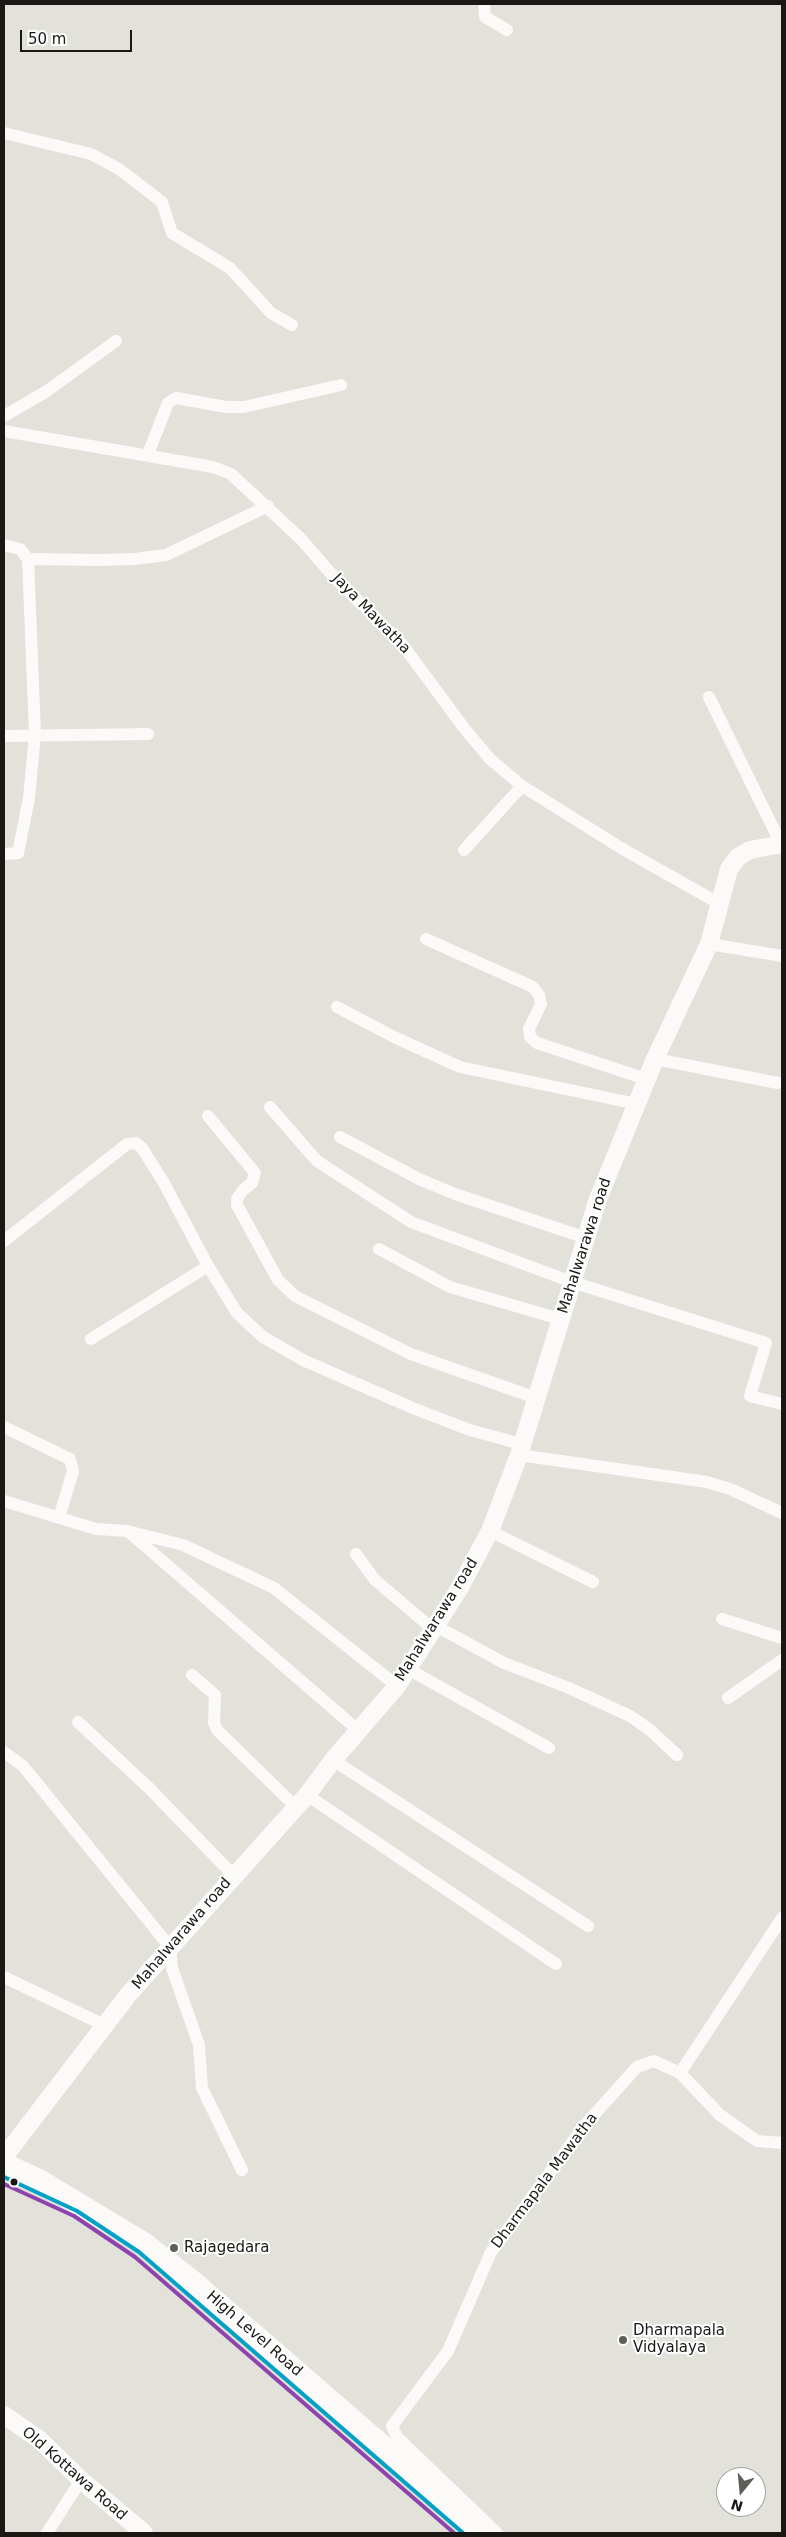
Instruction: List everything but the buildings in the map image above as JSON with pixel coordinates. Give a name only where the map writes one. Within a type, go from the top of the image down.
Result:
[{"type":"highway","name":"High Level Road","points":[[4,2164],[40,2180],[145,2244],[197,2286],[483,2533]]},
{"type":"highway","name":"High Level Road","points":[[4,2177],[77,2211],[139,2252],[463,2533]]},
{"type":"street","points":[[484,4],[485,17],[507,30]]},
{"type":"street","points":[[4,132],[92,154],[119,170],[162,202],[172,233],[230,268],[271,313],[292,325]]},
{"type":"street","points":[[4,416],[47,391],[116,341]]},
{"type":"street","points":[[148,454],[168,403],[176,398],[244,407],[341,385]]},
{"type":"street","name":"Jaya Mawatha","points":[[4,431],[148,454],[222,469],[231,474],[268,506],[402,644],[464,728],[490,759],[522,786],[621,848],[720,904]]},
{"type":"street","points":[[28,559],[135,559],[166,555],[268,506]]},
{"type":"street","points":[[4,546],[20,549],[28,559],[35,735],[29,798],[18,853],[4,854]]},
{"type":"street","points":[[709,696],[781,844]]},
{"type":"street","points":[[4,736],[148,734]]},
{"type":"street","points":[[464,850],[522,786]]},
{"type":"street","name":"Mahalwarawa road","points":[[4,2157],[128,1995],[301,1801],[333,1760],[397,1686],[460,1589],[490,1531],[520,1450],[598,1199],[646,1079],[709,944],[730,869],[738,858],[750,850],[781,844]]},
{"type":"street","points":[[426,939],[534,987],[539,995],[540,1004],[529,1029],[530,1037],[536,1043],[646,1079]]},
{"type":"street","points":[[709,944],[782,956]]},
{"type":"street","points":[[337,1007],[394,1037],[460,1067],[636,1104]]},
{"type":"street","points":[[655,1059],[778,1083]]},
{"type":"street","points":[[270,1107],[317,1160],[411,1222],[572,1282],[766,1343],[750,1396],[782,1404]]},
{"type":"street","points":[[208,1116],[255,1173],[252,1183],[237,1199],[237,1205],[278,1280],[295,1296],[411,1354],[536,1398]]},
{"type":"street","points":[[340,1137],[419,1179],[455,1194],[586,1238]]},
{"type":"street","points":[[4,1241],[127,1144],[136,1143],[142,1148],[164,1183],[208,1266],[237,1313],[263,1337],[305,1361],[415,1409],[520,1450],[707,1482],[730,1489],[782,1514]]},
{"type":"street","points":[[379,1249],[450,1287],[560,1319]]},
{"type":"street","points":[[91,1339],[208,1266]]},
{"type":"street","points":[[4,1426],[70,1459],[74,1471],[59,1518]]},
{"type":"street","points":[[4,1501],[96,1529],[127,1530],[183,1545],[274,1588],[397,1686]]},
{"type":"street","points":[[127,1530],[359,1731]]},
{"type":"street","points":[[490,1531],[593,1582]]},
{"type":"street","points":[[356,1554],[375,1580],[435,1628],[504,1663],[569,1688],[630,1716],[650,1730],[677,1755]]},
{"type":"street","points":[[722,1619],[782,1638]]},
{"type":"street","points":[[728,1698],[782,1660]]},
{"type":"street","points":[[408,1670],[549,1748]]},
{"type":"street","points":[[192,1675],[216,1695],[214,1723],[217,1730],[301,1801],[556,1964]]},
{"type":"street","points":[[78,1722],[149,1788],[234,1876]]},
{"type":"street","points":[[4,1752],[23,1766],[170,1947],[172,1968],[199,2045],[202,2088],[242,2170]]},
{"type":"street","points":[[333,1760],[588,1926]]},
{"type":"street","points":[[680,2074],[782,1918]]},
{"type":"street","points":[[4,1976],[106,2026]]},
{"type":"street","name":"Dharmapala Mawatha","points":[[497,2533],[397,2437],[392,2426],[448,2351],[491,2252],[585,2125],[637,2067],[654,2061],[680,2074],[720,2115],[757,2141],[782,2143]]},
{"type":"street","name":"Old Kottawa Road","points":[[4,2415],[40,2440],[81,2480],[144,2533]]},
{"type":"street","points":[[47,2533],[81,2480]]},
{"type":"transit line","points":[[4,2177],[77,2211],[139,2252],[463,2533]]},
{"type":"transit line","points":[[4,2184],[74,2216],[135,2257],[454,2533]]},
{"type":"place","name":"Rajagedara","points":[[174,2248]]},
{"type":"place","name":"Dharmapala Vidyalaya","points":[[623,2340]]}]
